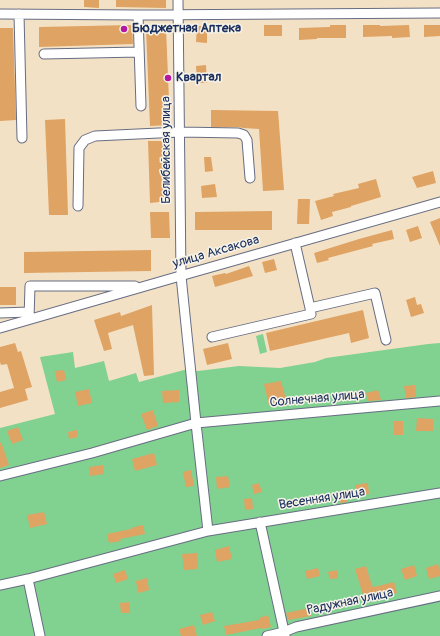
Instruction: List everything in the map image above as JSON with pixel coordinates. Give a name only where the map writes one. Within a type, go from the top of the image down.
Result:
[{"type":"street","name":"Белибейская улица","points":[[178,0],[181,276],[208,531]]},
{"type":"street","points":[[0,14],[138,15],[440,13]]},
{"type":"street","points":[[19,14],[22,138]]},
{"type":"street","points":[[138,15],[141,106]]},
{"type":"street","points":[[44,54],[139,52]]},
{"type":"street","points":[[78,206],[79,148],[85,140],[95,136],[180,132],[238,133],[244,135],[247,140],[250,178]]},
{"type":"street","name":"улица Аксакова","points":[[0,328],[29,316],[147,286],[440,202]]},
{"type":"street","points":[[212,337],[311,314],[295,243]]},
{"type":"street","points":[[0,313],[29,316],[30,286],[147,286]]},
{"type":"street","points":[[310,308],[375,293],[386,340]]},
{"type":"street","name":"Солнечная улица","points":[[0,476],[92,453],[196,423],[440,401]]},
{"type":"street","name":"Весенняя улица","points":[[0,585],[28,579],[208,531],[440,493]]},
{"type":"street","points":[[260,522],[284,634]]},
{"type":"street","points":[[28,579],[40,636]]},
{"type":"street","name":"Радужная улица","points":[[267,636],[284,634],[296,627],[440,596]]},
{"type":"green space","points":[[263,334],[267,352],[260,354],[256,336]]},
{"type":"green space","points":[[440,343],[440,636],[0,636],[0,428],[55,414],[40,357],[73,352],[75,368],[104,361],[109,381],[136,373],[139,382],[184,370],[198,371],[239,366],[280,368],[315,362],[326,358]]},
{"type":"building","points":[[84,0],[99,0],[99,8],[84,7]]},
{"type":"building","points":[[116,0],[166,0],[166,8],[116,7]]},
{"type":"building","points":[[132,25],[133,44],[39,47],[39,27]]},
{"type":"building","points":[[264,25],[282,25],[282,36],[264,36]]},
{"type":"building","points":[[330,25],[346,25],[346,38],[317,38],[299,40],[299,28],[330,27]]},
{"type":"building","points":[[363,25],[409,25],[410,37],[363,37]]},
{"type":"building","points":[[424,25],[440,25],[440,36],[424,37]]},
{"type":"building","points":[[197,26],[207,26],[207,43],[196,42]]},
{"type":"building","points":[[0,28],[13,28],[16,120],[0,121]]},
{"type":"building","points":[[166,28],[170,125],[150,126],[146,29]]},
{"type":"building","points":[[206,65],[207,83],[197,83],[196,66]]},
{"type":"building","points":[[211,110],[278,111],[284,190],[263,191],[259,129],[211,127]]},
{"type":"building","points":[[65,119],[68,215],[49,215],[45,120]]},
{"type":"building","points":[[148,141],[168,141],[169,201],[150,203]]},
{"type":"building","points":[[204,157],[211,157],[213,171],[205,172]]},
{"type":"building","points":[[433,171],[436,183],[417,188],[412,177]]},
{"type":"building","points":[[376,179],[381,197],[332,212],[333,216],[321,220],[315,201],[334,196],[333,194],[359,188],[358,184]]},
{"type":"building","points":[[215,184],[217,197],[202,198],[201,186]]},
{"type":"building","points":[[298,199],[310,199],[309,224],[297,224]]},
{"type":"building","points":[[272,211],[272,230],[195,230],[195,212]]},
{"type":"building","points":[[150,212],[169,212],[170,238],[151,238]]},
{"type":"building","points":[[440,218],[440,246],[430,222]]},
{"type":"building","points":[[418,226],[422,238],[410,242],[406,230]]},
{"type":"building","points":[[392,230],[394,239],[372,244],[373,246],[328,258],[329,260],[317,263],[314,253]]},
{"type":"building","points":[[151,250],[151,271],[24,273],[24,252]]},
{"type":"building","points":[[274,259],[277,270],[265,273],[262,262]]},
{"type":"building","points":[[249,266],[253,276],[215,287],[212,276],[226,274]]},
{"type":"building","points":[[0,287],[16,287],[16,305],[0,305]]},
{"type":"building","points":[[415,297],[417,305],[421,304],[424,313],[411,317],[406,300]]},
{"type":"building","points":[[152,305],[154,375],[144,376],[133,325],[108,333],[112,349],[104,351],[94,320],[120,312],[121,316]]},
{"type":"building","points":[[363,310],[369,338],[351,343],[349,333],[270,351],[266,333]]},
{"type":"building","points":[[15,343],[18,352],[21,351],[32,387],[25,389],[28,400],[0,408],[0,392],[14,388],[7,364],[1,365],[0,347]]},
{"type":"building","points":[[228,343],[232,359],[207,365],[203,349]]},
{"type":"building","points":[[64,370],[66,380],[57,382],[55,371]]},
{"type":"building","points":[[281,381],[287,402],[269,406],[264,384]]},
{"type":"building","points":[[415,385],[416,397],[406,398],[404,386]]},
{"type":"building","points":[[89,389],[92,403],[78,406],[75,392]]},
{"type":"building","points":[[179,390],[179,402],[163,403],[162,391]]},
{"type":"building","points":[[378,390],[381,400],[368,401],[366,393]]},
{"type":"building","points":[[153,410],[158,426],[147,430],[141,414]]},
{"type":"building","points":[[417,418],[433,419],[433,431],[416,431]]},
{"type":"building","points":[[394,421],[403,421],[403,435],[394,435]]},
{"type":"building","points":[[18,427],[23,440],[12,444],[7,431]]},
{"type":"building","points":[[77,430],[78,437],[69,439],[68,432]]},
{"type":"building","points":[[1,442],[9,465],[0,468],[0,443]]},
{"type":"building","points":[[154,453],[157,465],[135,471],[132,459]]},
{"type":"building","points":[[103,465],[104,474],[90,476],[89,467]]},
{"type":"building","points":[[191,470],[194,486],[186,487],[183,472]]},
{"type":"building","points":[[228,476],[230,487],[217,489],[216,477]]},
{"type":"building","points":[[259,483],[262,492],[254,494],[252,485]]},
{"type":"building","points":[[368,483],[369,494],[357,496],[355,485]]},
{"type":"building","points":[[346,493],[347,502],[340,503],[339,494]]},
{"type":"building","points":[[252,498],[253,509],[245,510],[244,499]]},
{"type":"building","points":[[44,512],[47,524],[30,528],[27,515]]},
{"type":"building","points":[[143,525],[145,534],[120,539],[121,541],[109,543],[107,534]]},
{"type":"building","points":[[229,546],[232,559],[217,562],[215,550]]},
{"type":"building","points":[[197,553],[198,569],[184,570],[182,554]]},
{"type":"building","points":[[438,564],[440,576],[429,579],[426,568]]},
{"type":"building","points":[[414,565],[417,576],[405,580],[401,569]]},
{"type":"building","points":[[366,566],[372,586],[374,587],[394,582],[397,593],[365,601],[355,569]]},
{"type":"building","points":[[318,568],[320,576],[307,579],[305,571]]},
{"type":"building","points":[[125,570],[128,579],[116,583],[113,574]]},
{"type":"building","points":[[337,570],[338,578],[330,579],[328,572]]},
{"type":"building","points":[[147,578],[149,590],[138,593],[136,581]]},
{"type":"building","points":[[129,602],[130,613],[121,613],[120,603]]},
{"type":"building","points":[[309,608],[311,616],[288,620],[286,613]]},
{"type":"building","points":[[212,612],[215,621],[203,625],[200,615]]},
{"type":"building","points":[[268,615],[271,627],[226,635],[224,626],[259,620],[259,618]]},
{"type":"building","points":[[194,625],[197,636],[181,636],[179,629]]},
{"type":"place","name":"Бюджетная Аптека","points":[[124,29]]},
{"type":"place","name":"Квартал","points":[[168,78]]}]
